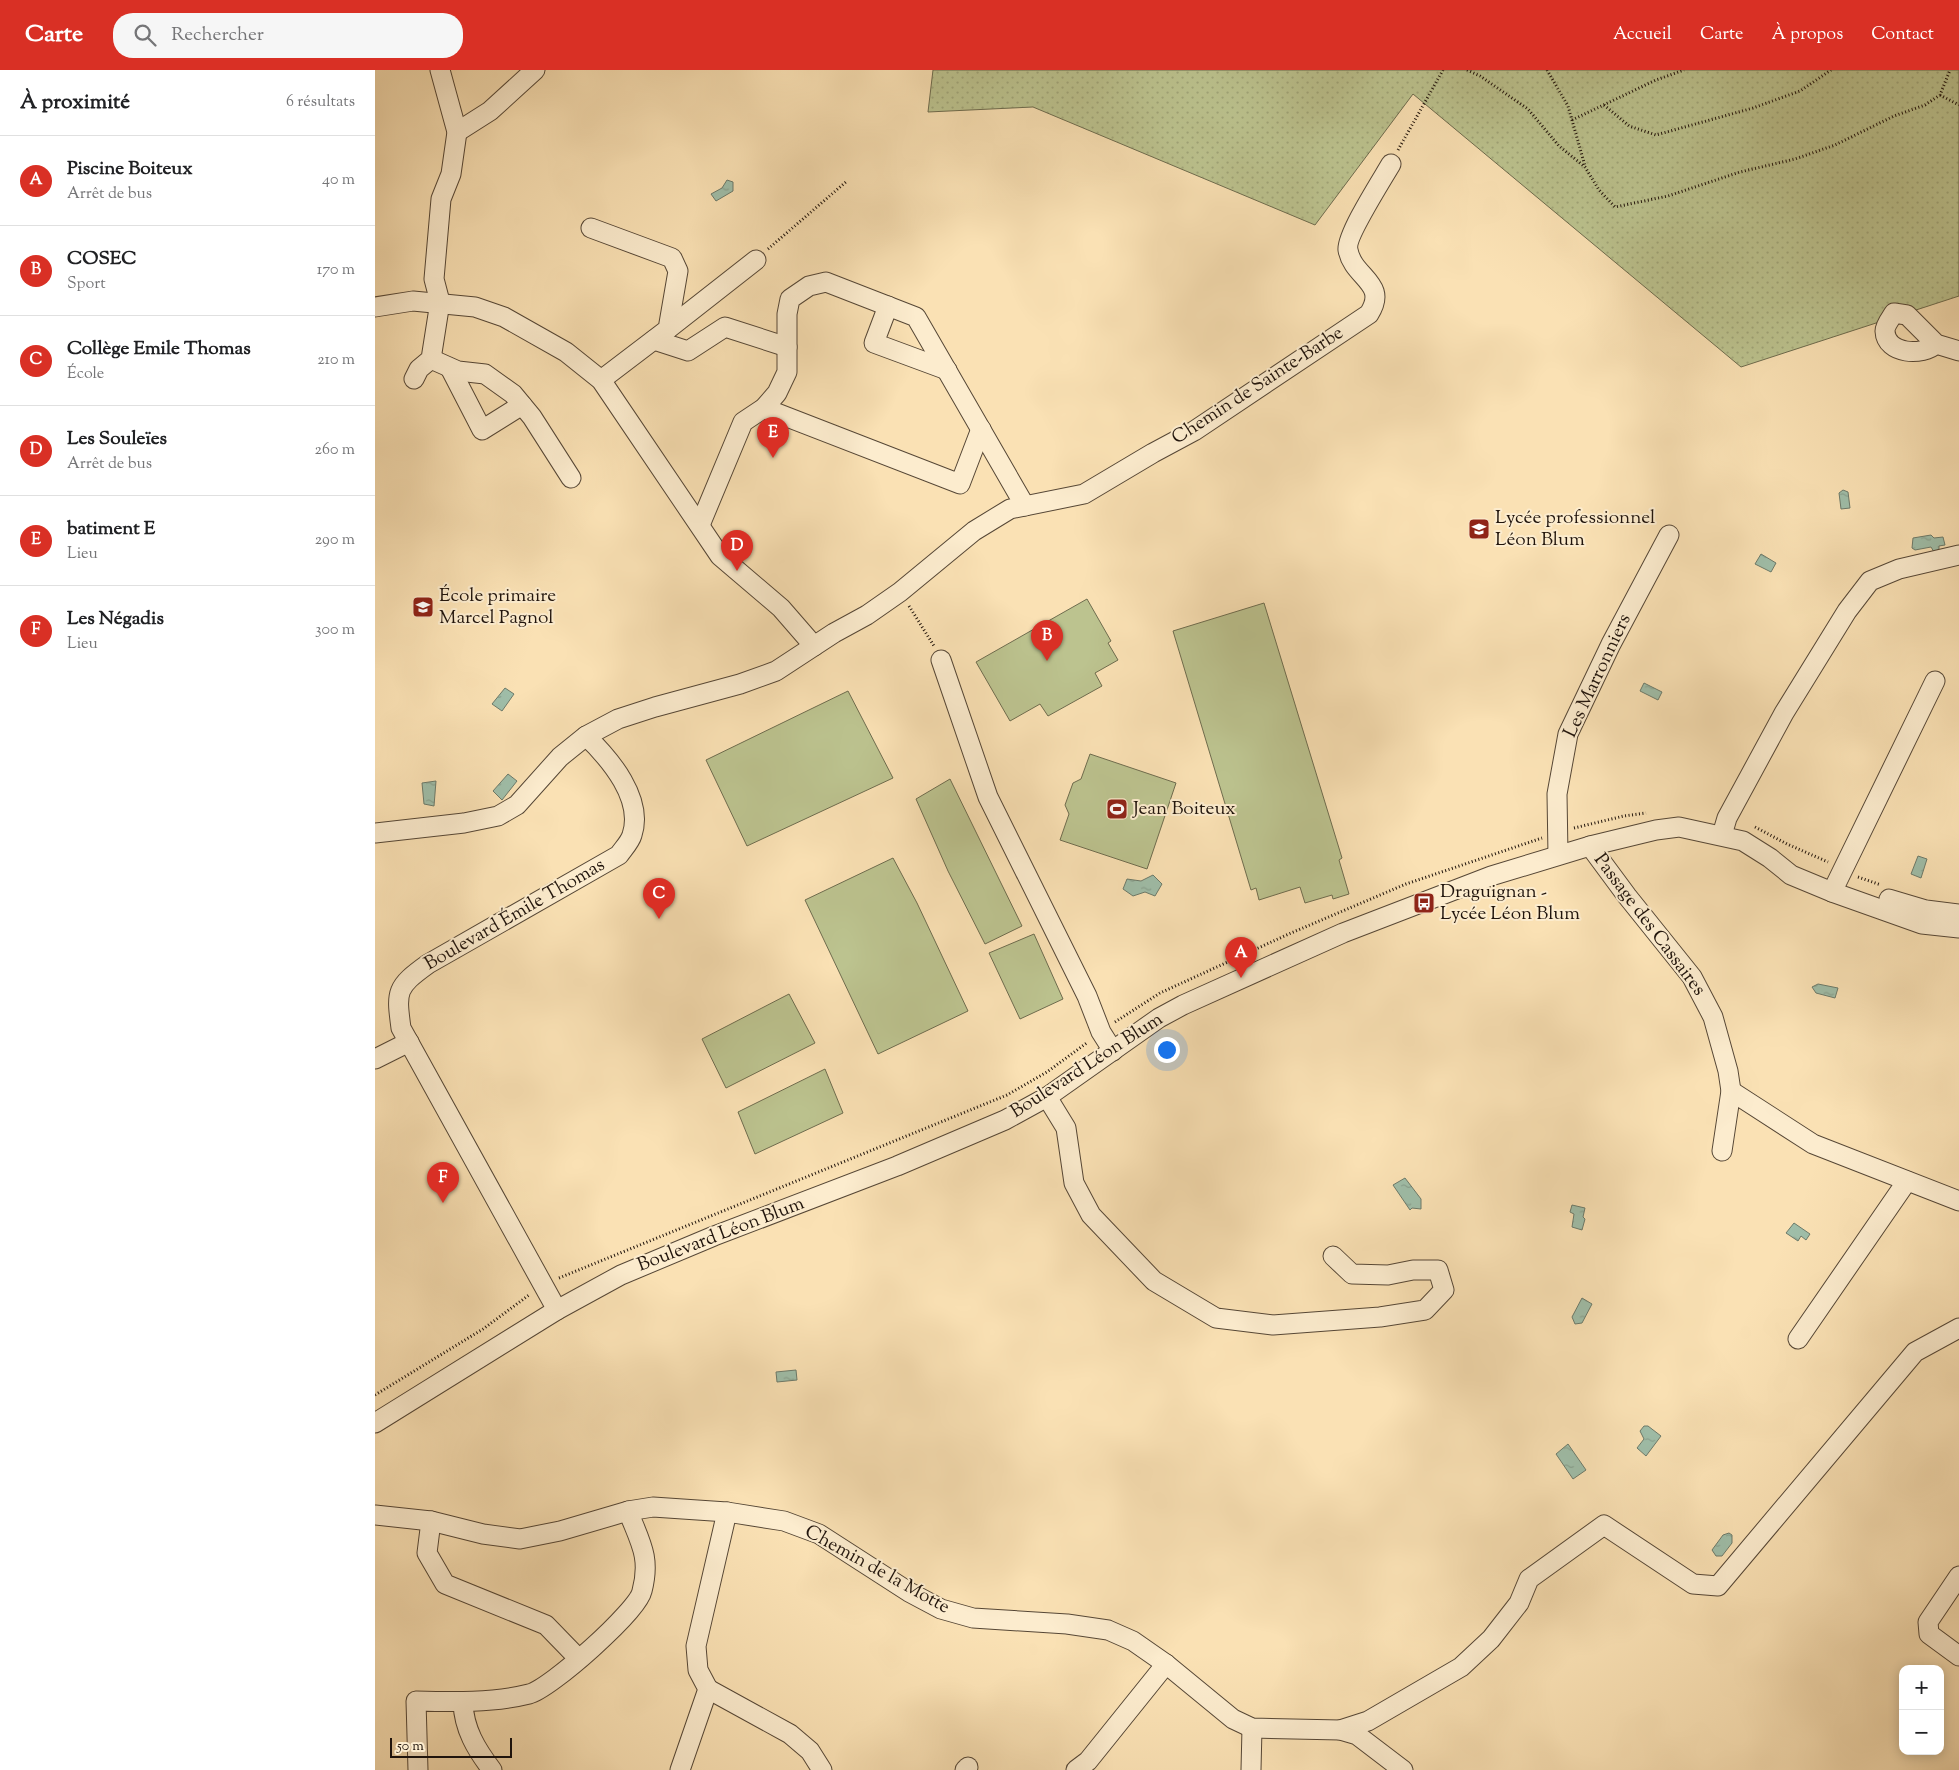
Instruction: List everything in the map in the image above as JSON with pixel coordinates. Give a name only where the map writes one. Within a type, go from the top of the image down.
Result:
[{"type":"street","points":[[414,379],[419,369],[431,359],[439,302],[434,279],[441,199],[451,174],[457,132],[440,70]]},
{"type":"street","points":[[457,132],[490,111],[535,70]]},
{"type":"street","name":"Chemin de Sainte-Barbe","points":[[375,833],[455,824],[498,816],[517,806],[560,757],[586,736],[618,719],[740,684],[776,671],[814,646],[867,616],[900,592],[974,531],[1010,509],[1084,494],[1153,453],[1195,431],[1369,314],[1376,304],[1376,292],[1353,262],[1347,249],[1351,235],[1391,164]]},
{"type":"street","points":[[591,228],[672,258],[678,271],[661,334]]},
{"type":"street","points":[[601,380],[756,260]]},
{"type":"street","points":[[700,525],[743,422],[764,408],[777,393],[787,372],[787,314],[790,299],[809,286],[826,282],[916,317],[1025,506]]},
{"type":"street","points":[[375,307],[413,301],[439,302],[475,307],[503,317],[566,352],[601,380],[720,556],[781,608],[814,646]]},
{"type":"street","points":[[888,306],[874,344],[947,370]]},
{"type":"street","points":[[661,334],[688,352],[725,327],[787,347]]},
{"type":"street","points":[[1936,344],[1959,351]]},
{"type":"street","points":[[431,359],[458,371],[485,374],[513,394],[571,478]]},
{"type":"street","points":[[451,368],[482,430],[522,405]]},
{"type":"street","points":[[764,408],[960,484],[981,430]]},
{"type":"street","name":"Les Marronniers","points":[[1558,856],[1557,794],[1568,734],[1611,644],[1669,535]]},
{"type":"street","points":[[1722,835],[1727,818],[1784,713],[1847,611],[1870,581],[1899,569],[1959,555]]},
{"type":"street","points":[[941,660],[988,797],[1087,996],[1101,1032],[1113,1051]]},
{"type":"street","points":[[1834,886],[1935,681]]},
{"type":"street","name":"Boulevard Émile Thomas","points":[[557,1310],[401,1028],[397,998],[409,978],[428,964],[619,855],[632,835],[634,812],[626,787],[602,751],[586,736]]},
{"type":"street","name":"Boulevard Léon Blum","points":[[375,1423],[557,1310],[621,1275],[951,1144],[1005,1120],[1047,1096],[1159,1018],[1183,1005],[1343,933],[1491,876],[1590,846],[1656,830],[1679,827],[1743,841],[1770,858],[1791,875],[1926,910],[1959,914]]},
{"type":"street","name":"Passage des Cassaires","points":[[1590,846],[1627,896],[1692,977],[1704,997],[1723,1046],[1731,1091],[1722,1150]]},
{"type":"street","name":"Boulevard Léon Blum","points":[[1834,886],[1922,924],[1959,928]]},
{"type":"street","points":[[375,1059],[409,1042]]},
{"type":"street","points":[[1731,1091],[1813,1144],[1959,1201]]},
{"type":"street","points":[[1047,1096],[1066,1128],[1074,1183],[1091,1215],[1153,1281],[1216,1318],[1273,1325],[1380,1317],[1425,1310],[1444,1290],[1438,1270],[1413,1270],[1388,1274],[1352,1274],[1333,1256]]},
{"type":"street","points":[[1799,1339],[1907,1181]]},
{"type":"street","points":[[1340,1730],[1368,1721],[1461,1667],[1491,1639],[1519,1603],[1529,1579],[1603,1524],[1693,1584],[1718,1586],[1915,1352],[1959,1328]]},
{"type":"street","name":"Chemin de la Motte","points":[[375,1515],[431,1521],[483,1534],[520,1539],[560,1531],[628,1511],[653,1507],[727,1512],[784,1521],[819,1534],[909,1592],[941,1609],[973,1618],[1067,1624],[1108,1630],[1133,1641],[1166,1664],[1233,1719],[1252,1728],[1340,1730],[1357,1735],[1403,1770]]},
{"type":"street","points":[[418,1770],[416,1701],[463,1703],[531,1694],[563,1674],[606,1635],[642,1593],[647,1558],[628,1511]]},
{"type":"street","points":[[727,1512],[696,1646],[698,1670],[708,1689],[789,1734],[810,1751],[822,1770]]},
{"type":"street","points":[[431,1521],[427,1553],[445,1584],[546,1625],[579,1659]]},
{"type":"street","points":[[1959,1576],[1929,1622],[1929,1634],[1959,1656]]},
{"type":"street","points":[[1076,1770],[1088,1761],[1166,1664]]},
{"type":"street","points":[[680,1770],[708,1689]]},
{"type":"street","points":[[463,1703],[463,1720],[492,1770]]},
{"type":"street","points":[[1251,1770],[1252,1728]]},
{"type":"path","points":[[1391,164],[1443,70]]},
{"type":"path","points":[[1467,70],[1528,108],[1559,146],[1585,167]]},
{"type":"path","points":[[1547,70],[1568,106],[1585,167],[1599,190],[1615,207],[1668,196],[1740,172],[1795,158],[1835,145],[1894,116],[1925,105],[1940,95],[1950,70]]},
{"type":"path","points":[[1572,120],[1657,80],[1684,70]]},
{"type":"path","points":[[1604,104],[1629,126],[1656,135],[1753,108],[1800,91],[1831,70]]},
{"type":"path","points":[[1940,95],[1959,105]]},
{"type":"path","points":[[756,260],[847,181]]},
{"type":"path","points":[[900,592],[926,630],[941,660]]},
{"type":"path","points":[[551,1282],[1007,1095],[1047,1072],[1094,1037]]},
{"type":"path","points":[[375,1395],[483,1330],[530,1294]]},
{"type":"green space","points":[[933,70],[1959,70],[1959,296],[1741,367],[1413,94],[1315,225],[1033,107],[928,112]]},
{"type":"green space","points":[[1087,599],[1111,641],[1108,643],[1118,660],[1095,673],[1102,686],[1048,716],[1040,704],[1010,721],[976,662]]},
{"type":"green space","points":[[1264,603],[1342,858],[1339,860],[1349,894],[1333,899],[1332,895],[1305,903],[1300,887],[1259,900],[1256,888],[1251,890],[1173,631]]},
{"type":"green space","points":[[848,691],[893,778],[747,846],[706,760]]},
{"type":"green space","name":"Jean Boiteux","points":[[1090,754],[1176,783],[1147,869],[1060,840],[1069,814],[1065,805],[1073,783],[1081,779]]},
{"type":"green space","points":[[950,779],[1022,926],[985,944],[948,871],[916,799]]},
{"type":"green space","points":[[893,858],[917,903],[968,1011],[878,1054],[805,900]]},
{"type":"green space","points":[[1034,934],[1063,999],[1020,1019],[989,953]]},
{"type":"green space","points":[[789,994],[815,1043],[726,1088],[702,1039]]},
{"type":"green space","points":[[825,1069],[843,1113],[755,1154],[738,1112]]},
{"type":"water","points":[[727,180],[733,182],[733,191],[716,201],[711,194],[722,188]]},
{"type":"water","points":[[1843,490],[1848,492],[1850,508],[1841,509],[1839,493]]},
{"type":"water","points":[[1931,535],[1934,538],[1943,537],[1945,545],[1939,546],[1939,549],[1934,552],[1931,547],[1915,550],[1912,548],[1913,538]]},
{"type":"water","points":[[1761,554],[1776,563],[1771,572],[1755,564]]},
{"type":"water","points":[[1644,683],[1662,692],[1658,700],[1640,691]]},
{"type":"water","points":[[505,688],[514,694],[502,711],[492,704]]},
{"type":"water","points":[[508,774],[517,781],[502,800],[493,791]]},
{"type":"water","points":[[436,781],[434,806],[424,804],[422,783]]},
{"type":"water","points":[[1918,856],[1927,859],[1921,878],[1911,874]]},
{"type":"water","points":[[1153,875],[1162,884],[1155,896],[1145,892],[1133,896],[1123,889],[1127,879],[1141,881]]},
{"type":"water","points":[[1818,984],[1838,988],[1835,998],[1816,993],[1812,987]]},
{"type":"water","points":[[1405,1178],[1421,1199],[1421,1209],[1412,1208],[1410,1210],[1393,1185]]},
{"type":"water","points":[[1572,1205],[1585,1208],[1582,1230],[1572,1227],[1574,1214],[1570,1212]]},
{"type":"water","points":[[1794,1223],[1810,1234],[1806,1240],[1801,1236],[1798,1241],[1786,1233]]},
{"type":"water","points":[[1582,1298],[1592,1304],[1582,1323],[1575,1324],[1572,1317]]},
{"type":"water","points":[[796,1370],[797,1380],[777,1382],[776,1372]]},
{"type":"water","points":[[1644,1426],[1648,1426],[1661,1436],[1646,1456],[1637,1448],[1644,1439],[1640,1431]]},
{"type":"water","points":[[1568,1444],[1586,1470],[1573,1479],[1556,1454]]},
{"type":"water","points":[[1729,1533],[1732,1535],[1732,1543],[1722,1556],[1716,1556],[1712,1550],[1723,1535]]},
{"type":"place","name":"batiment E","points":[[773,458]]},
{"type":"place","name":"Lycée professionnel Léon Blum","points":[[1479,529]]},
{"type":"place","name":"Les Souleïes","points":[[737,571]]},
{"type":"place","name":"École primaire Marcel Pagnol","points":[[423,607]]},
{"type":"place","name":"COSEC","points":[[1047,661]]},
{"type":"place","name":"Jean Boiteux","points":[[1117,809]]},
{"type":"place","name":"Draguignan - Lycée Léon Blum","points":[[1424,903]]},
{"type":"place","name":"Collège Emile Thomas","points":[[659,919]]},
{"type":"place","name":"Piscine Boiteux","points":[[1241,978]]},
{"type":"place","name":"Les Négadis","points":[[443,1203]]}]
